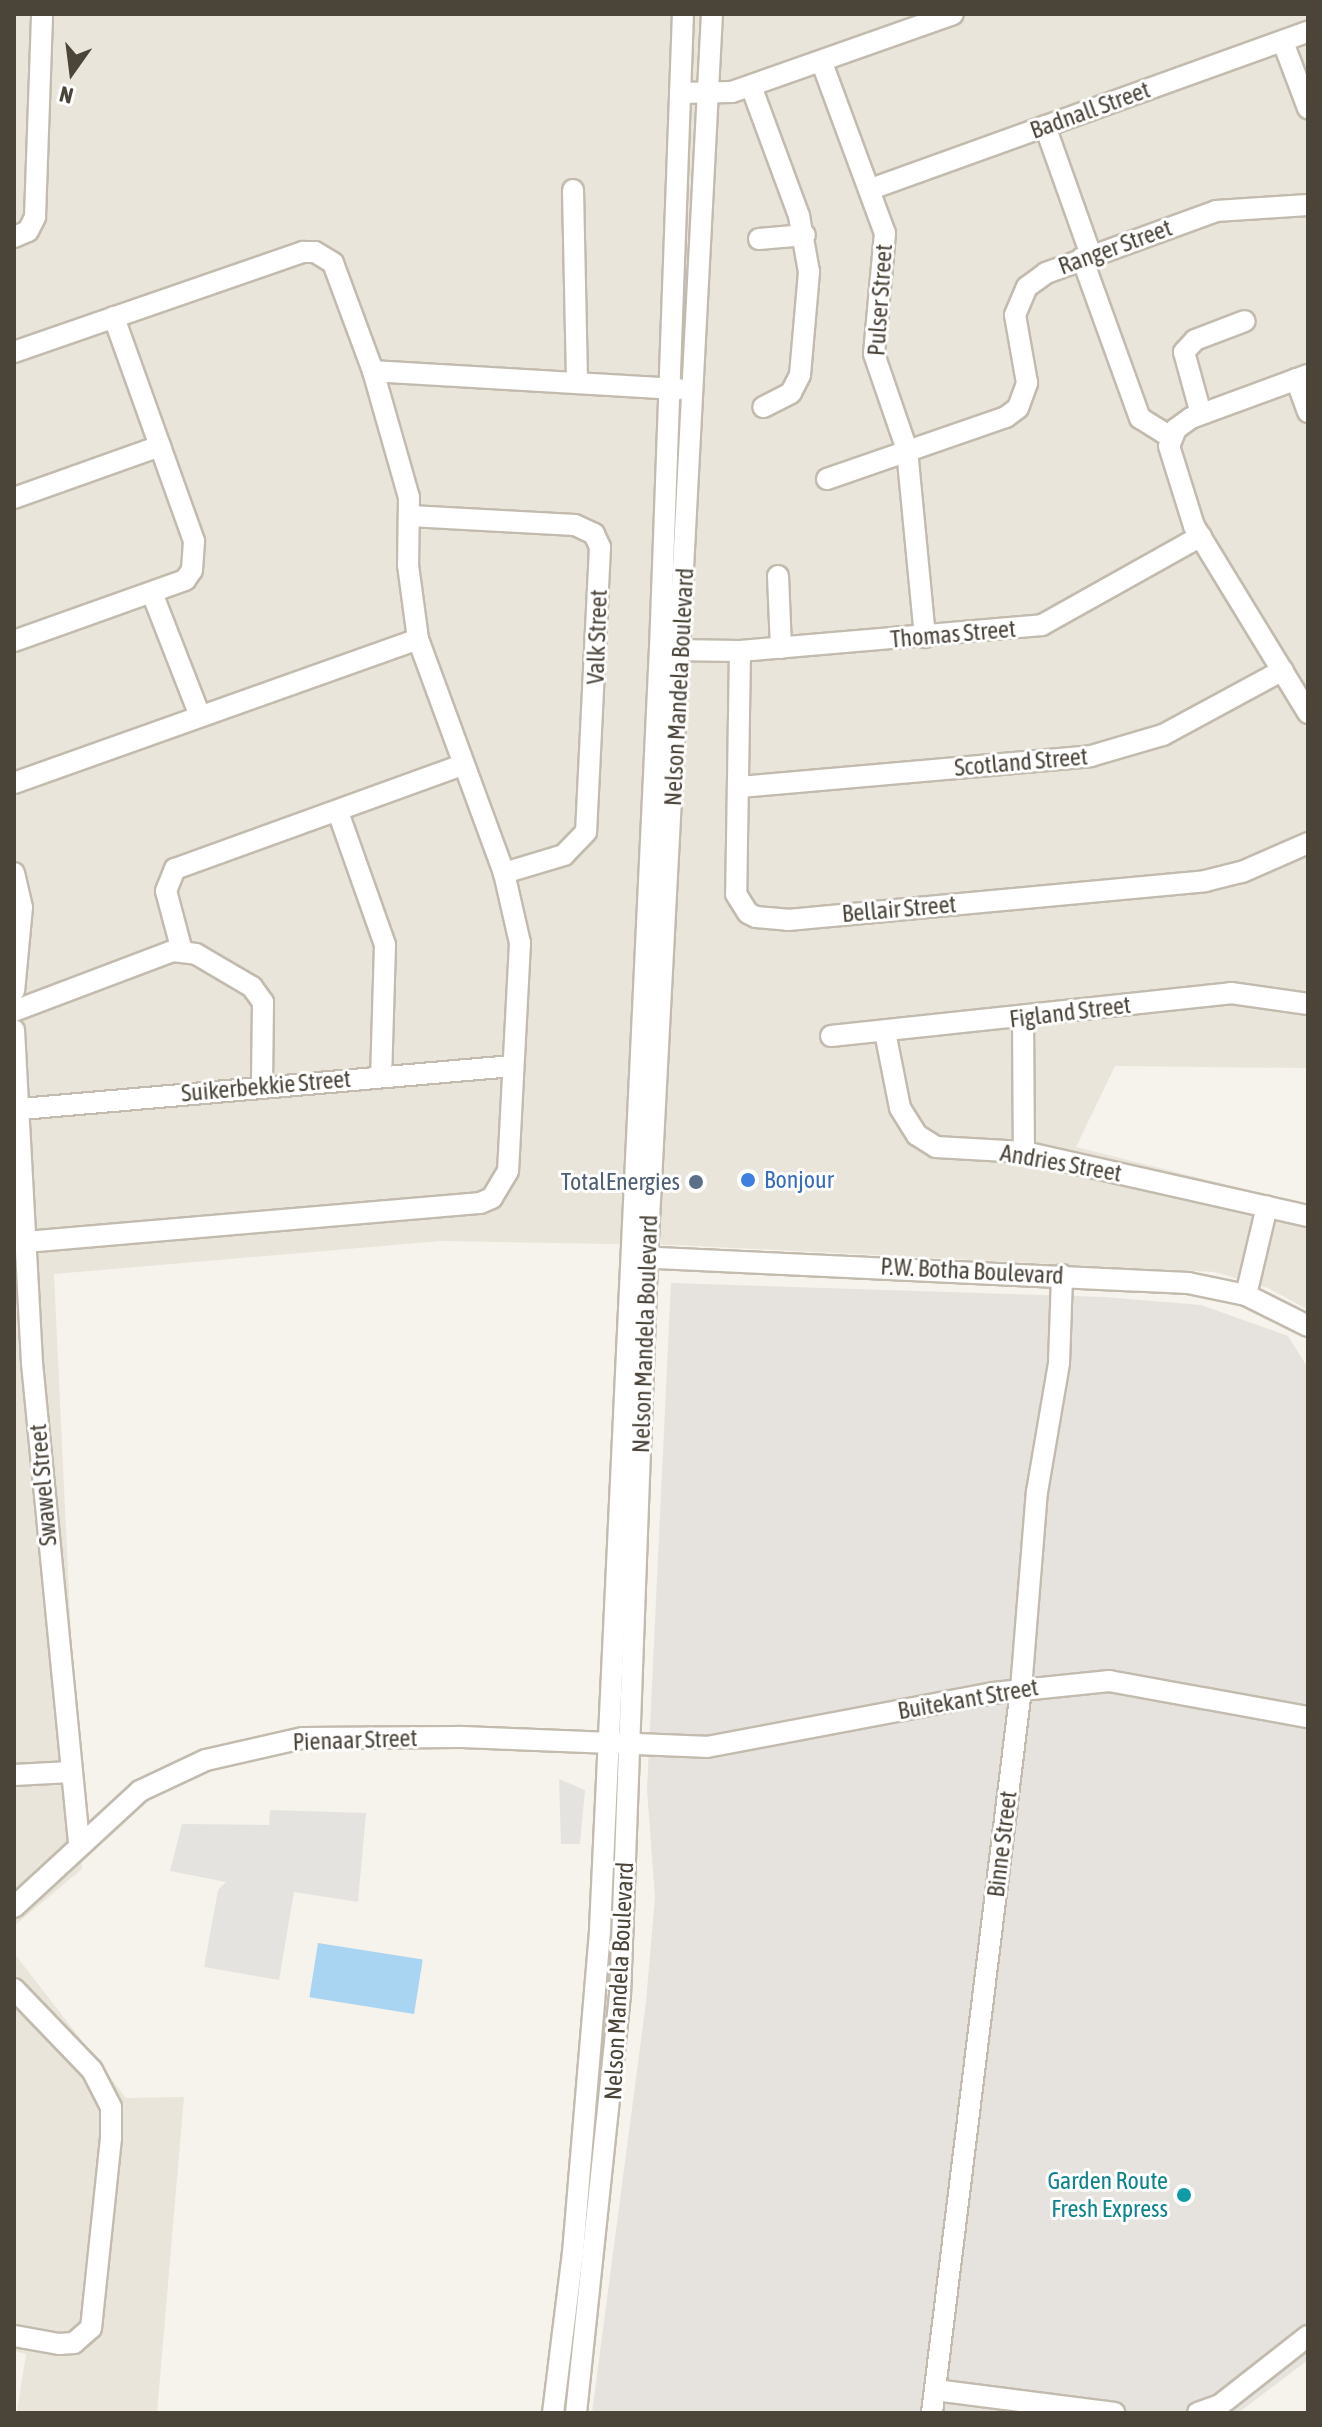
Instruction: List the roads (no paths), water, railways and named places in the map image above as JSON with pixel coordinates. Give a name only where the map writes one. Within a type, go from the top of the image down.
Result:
[{"type":"street","points":[[21,234],[35,217],[42,14]]},
{"type":"street","name":"Nelson Mandela Boulevard","points":[[658,895],[660,649],[683,14]]},
{"type":"street","name":"Nelson Mandela Boulevard","points":[[553,2413],[597,1981],[618,1497],[638,1257],[658,895],[682,650],[712,14]]},
{"type":"street","points":[[680,93],[710,94],[751,86],[822,63],[919,20],[953,14]]},
{"type":"street","name":"Badnall Street","points":[[871,189],[1308,32]]},
{"type":"street","points":[[1283,42],[1308,108]]},
{"type":"street","name":"Pulser Street","points":[[822,63],[871,189],[886,248],[875,368],[907,450],[925,637]]},
{"type":"street","points":[[751,86],[805,235],[809,272],[800,375],[791,393],[763,407]]},
{"type":"street","points":[[1045,126],[1140,418],[1171,437]]},
{"type":"street","points":[[573,190],[577,381]]},
{"type":"street","name":"Ranger Street","points":[[827,479],[1006,417],[1018,408],[1027,383],[1014,325],[1018,305],[1035,279],[1087,256],[1232,207],[1308,205]]},
{"type":"street","points":[[759,239],[805,235]]},
{"type":"street","points":[[14,352],[303,252],[322,255],[337,268],[373,371],[410,516],[408,565],[418,639],[504,873],[520,943],[508,1171],[503,1187],[480,1203],[24,1242]]},
{"type":"street","points":[[14,641],[185,580],[195,553],[114,317]]},
{"type":"street","points":[[1201,414],[1184,352],[1195,340],[1245,321]]},
{"type":"street","points":[[373,371],[695,390]]},
{"type":"street","points":[[1308,412],[1302,377],[1201,414],[1182,423],[1171,437],[1176,482],[1201,536],[1308,713]]},
{"type":"street","points":[[14,498],[160,446]]},
{"type":"street","name":"Valk Street","points":[[410,516],[575,525],[594,534],[600,547],[586,832],[564,855],[504,873]]},
{"type":"street","name":"Thomas Street","points":[[660,649],[740,651],[1042,625],[1201,536]]},
{"type":"street","points":[[778,576],[781,648]]},
{"type":"street","points":[[152,593],[200,716]]},
{"type":"street","points":[[14,783],[418,639]]},
{"type":"street","name":"Bellair Street","points":[[740,651],[736,894],[748,913],[771,919],[1205,881],[1242,872],[1308,843]]},
{"type":"street","name":"Scotland Street","points":[[740,787],[1091,756],[1163,735],[1283,670]]},
{"type":"street","points":[[182,951],[166,891],[175,869],[463,765]]},
{"type":"street","points":[[338,812],[385,945],[381,1076]]},
{"type":"street","points":[[14,876],[22,907],[14,991]]},
{"type":"street","points":[[14,1011],[182,951],[208,959],[260,996],[262,1087]]},
{"type":"street","name":"Figland Street","points":[[831,1036],[1023,1018],[1231,993],[1308,1004]]},
{"type":"street","points":[[1023,1018],[1024,1152]]},
{"type":"street","name":"Swawel Street","points":[[14,1030],[21,1109],[18,1160],[24,1242],[21,1294],[79,1843]]},
{"type":"street","name":"Andries Street","points":[[885,1032],[893,1090],[908,1123],[924,1141],[948,1149],[1024,1152],[1308,1216]]},
{"type":"street","name":"Suikerbekkie Street","points":[[21,1109],[512,1066]]},
{"type":"street","points":[[1246,1295],[1267,1206]]},
{"type":"street","name":"Nelson Mandela Boulevard","points":[[576,2413],[619,2009],[639,1499],[638,1257]]},
{"type":"street","name":"P.W. Botha Boulevard","points":[[638,1257],[1188,1283],[1246,1295],[1308,1326]]},
{"type":"street","name":"Binne Street","points":[[932,2413],[1021,1689],[1037,1492],[1059,1363],[1062,1275]]},
{"type":"street","points":[[618,1497],[639,1499]]},
{"type":"street","name":"Buitekant Street","points":[[607,1746],[674,1749],[738,1743],[1021,1689],[1109,1681],[1145,1684],[1308,1717]]},
{"type":"street","name":"Pienaar Street","points":[[14,1907],[120,1806],[177,1770],[303,1738],[460,1737],[607,1746]]},
{"type":"street","points":[[14,1775],[71,1772]]},
{"type":"street","points":[[14,1989],[92,2070],[111,2107],[111,2138],[91,2328],[74,2343],[59,2344],[14,2336]]},
{"type":"street","points":[[1198,2413],[1220,2405],[1308,2336]]},
{"type":"street","points":[[935,2390],[1115,2413]]},
{"type":"water","points":[[318,1943],[423,1960],[414,2014],[309,1997]]},
{"type":"place","name":"Bonjour","points":[[748,1180]]},
{"type":"place","name":"TotalEnergies","points":[[696,1182]]},
{"type":"place","name":"Garden Route Fresh Express","points":[[1184,2195]]}]
